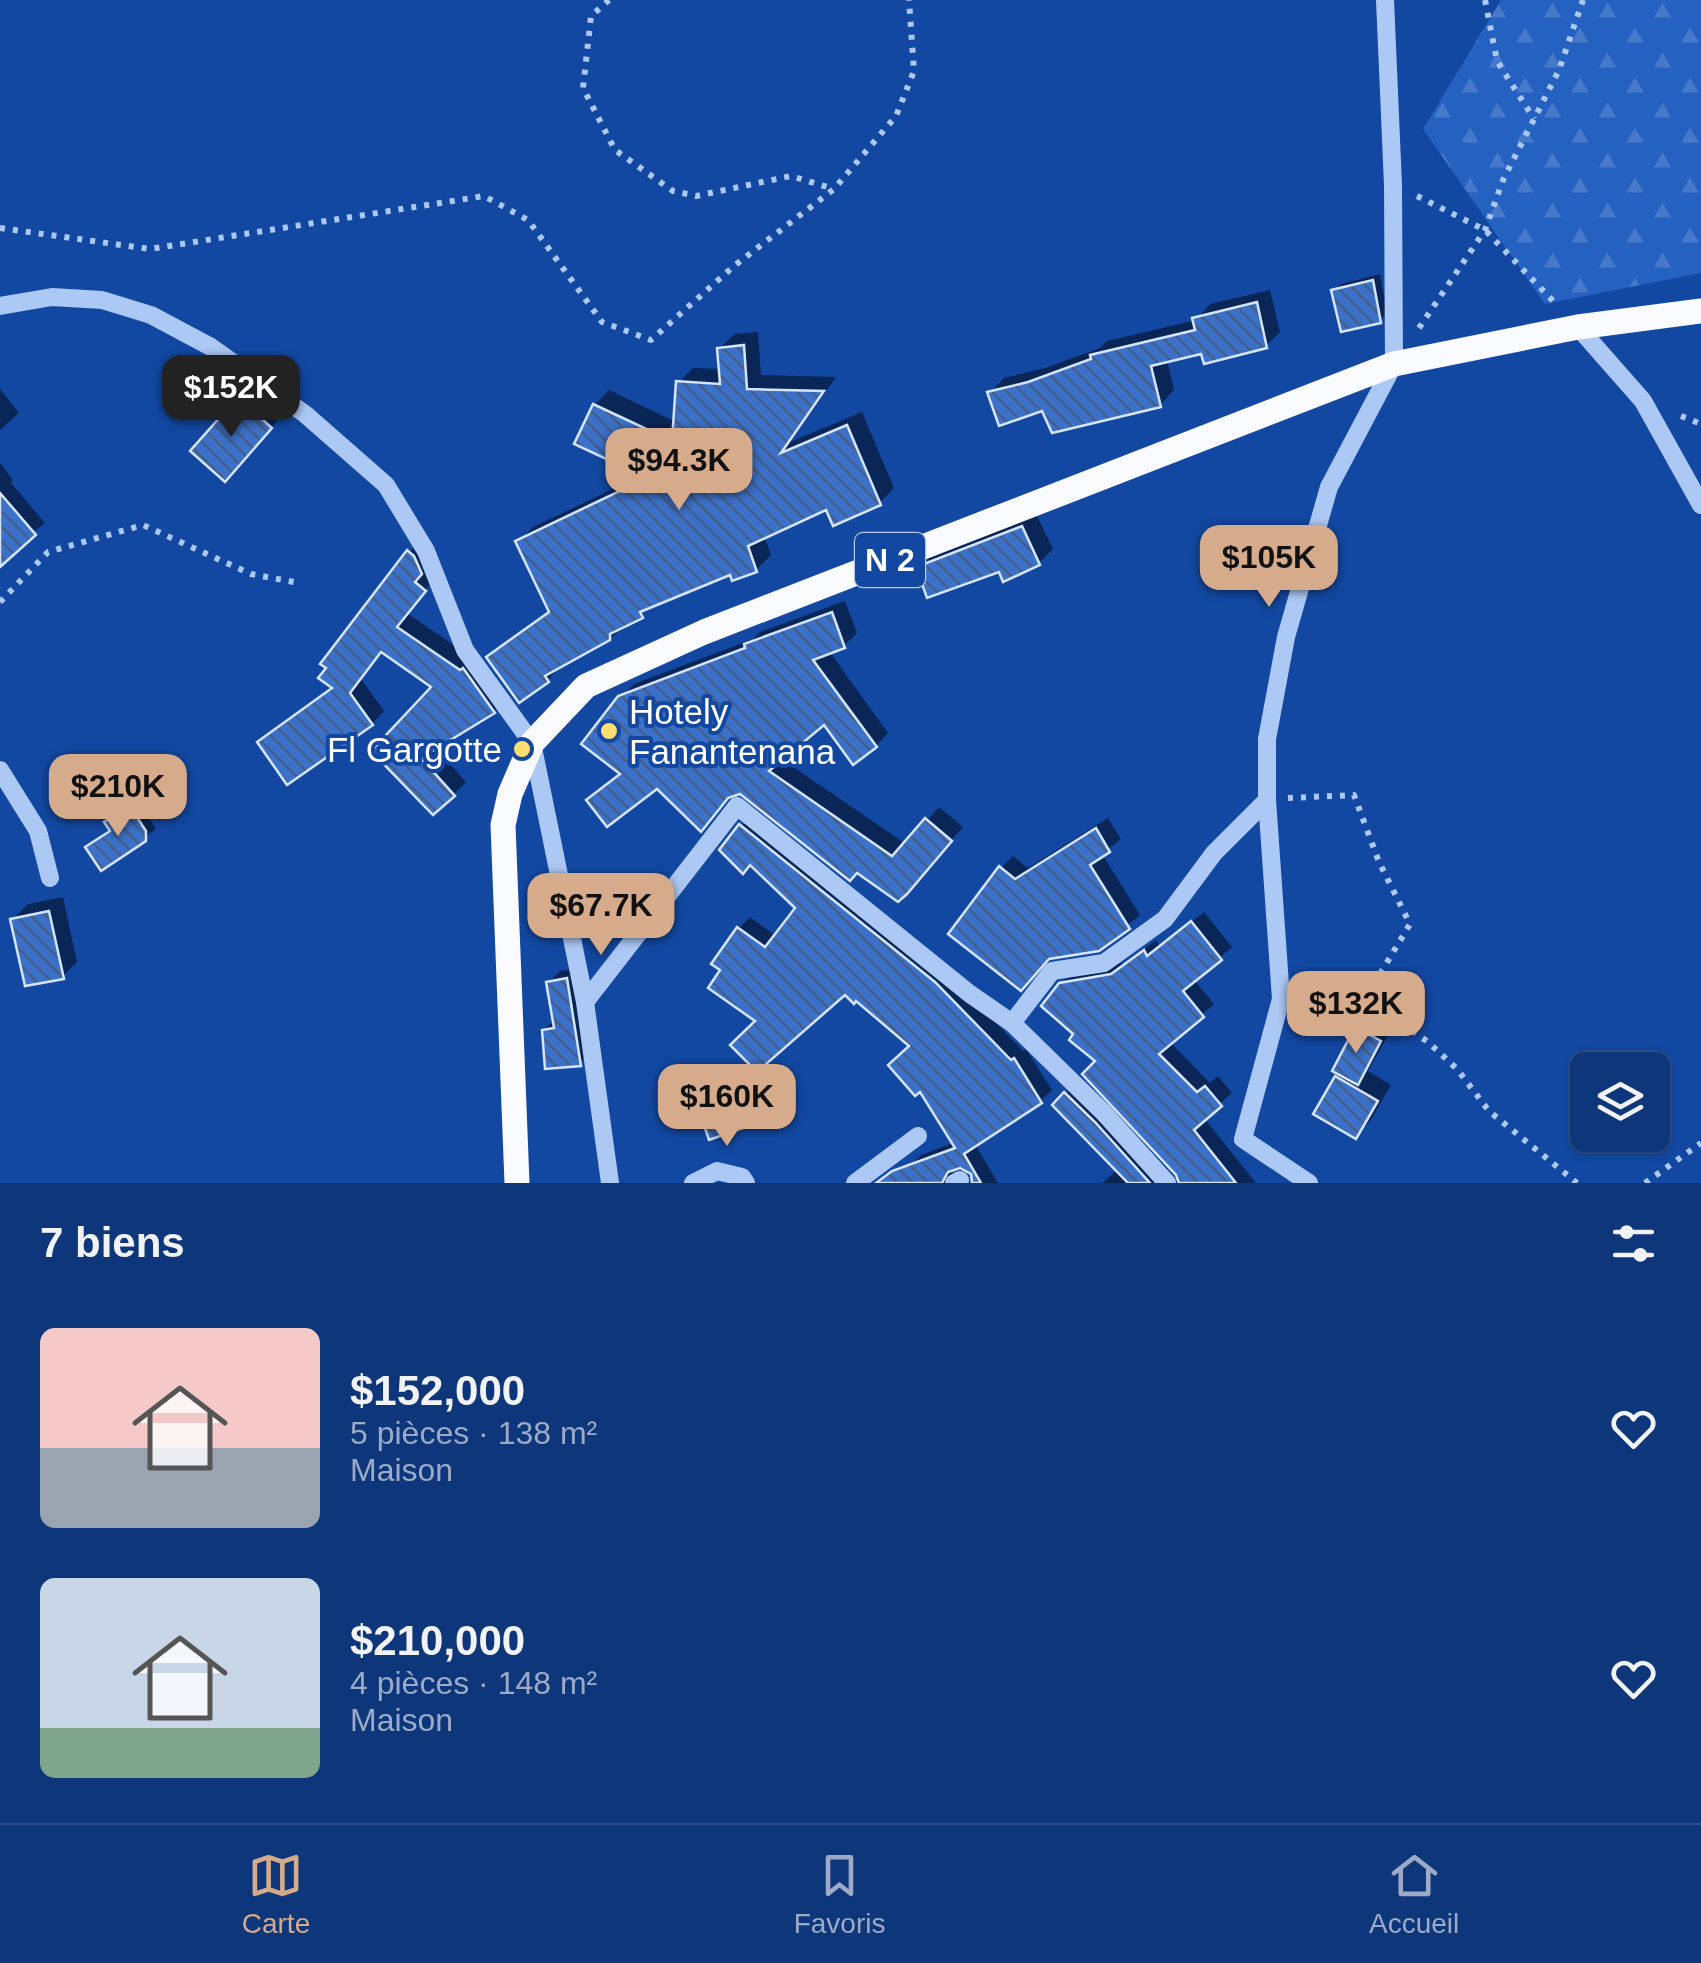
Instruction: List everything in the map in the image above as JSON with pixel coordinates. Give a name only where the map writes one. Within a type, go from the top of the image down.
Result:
[{"type":"main road","name":"N 2","points":[[517,1183],[503,825],[510,794],[532,743],[586,686],[704,632],[1394,364],[1578,326],[1701,311]]},
{"type":"street","points":[[1309,1183],[1243,1138],[1281,998],[1267,800],[1267,739],[1286,638],[1328,487],[1394,364],[1393,185],[1385,0]]},
{"type":"street","points":[[0,306],[52,298],[102,300],[152,315],[211,347],[306,414],[386,485],[426,551],[465,650],[532,743],[585,1002],[610,1183]]},
{"type":"street","points":[[1578,326],[1642,401],[1701,504]]},
{"type":"street","points":[[0,770],[38,831],[50,878]]},
{"type":"street","points":[[1012,1023],[1052,971],[1104,963],[1164,919],[1214,853],[1267,800]]},
{"type":"street","points":[[585,1002],[737,806],[970,994],[1012,1023],[1104,1113],[1167,1183]]},
{"type":"street","points":[[855,1183],[918,1136]]},
{"type":"street","points":[[693,1183],[717,1171],[742,1177],[746,1183]]},
{"type":"path","points":[[610,0],[591,16],[583,88],[615,150],[673,191],[696,196],[792,176],[834,190]]},
{"type":"path","points":[[0,228],[150,249],[484,196],[528,220],[602,322],[651,340],[734,266],[834,190],[896,116],[914,72],[909,0]]},
{"type":"path","points":[[1484,0],[1497,61],[1534,119]]},
{"type":"path","points":[[1394,364],[1486,230],[1503,180],[1559,70],[1583,0]]},
{"type":"path","points":[[1393,185],[1486,230],[1578,326]]},
{"type":"path","points":[[0,602],[48,552],[143,524],[251,574],[299,583]]},
{"type":"path","points":[[1267,800],[1354,795],[1378,862],[1410,924],[1377,979],[1384,1011],[1428,1042],[1457,1069],[1489,1111],[1577,1183]]},
{"type":"path","points":[[1645,1183],[1701,1143]]},
{"type":"green space","points":[[1501,0],[1701,0],[1701,273],[1545,304],[1423,129]]},
{"type":"building","points":[[1373,280],[1381,323],[1341,332],[1331,290]]},
{"type":"building","points":[[1257,302],[1267,348],[1204,364],[1201,354],[1151,366],[1161,407],[1052,433],[1042,411],[999,426],[987,392],[1028,382],[1091,359],[1090,355],[1195,330],[1192,318]]},
{"type":"building","points":[[744,345],[747,389],[824,391],[781,453],[847,425],[881,505],[833,526],[826,510],[748,546],[757,572],[732,581],[730,575],[640,612],[643,618],[610,634],[610,640],[545,676],[549,682],[519,703],[486,657],[549,612],[515,541],[647,478],[574,444],[593,404],[672,441],[676,381],[720,384],[717,348]]},
{"type":"building","points":[[238,397],[272,428],[225,482],[190,451]]},
{"type":"building","points":[[0,493],[36,535],[0,567]]},
{"type":"building","points":[[1022,526],[1040,565],[1003,582],[999,572],[927,598],[916,567]]},
{"type":"building","points":[[407,550],[422,574],[415,582],[426,591],[397,627],[460,670],[463,668],[495,713],[421,758],[455,796],[433,815],[371,751],[431,687],[381,652],[350,693],[373,725],[287,785],[257,742],[332,688],[318,678],[326,668],[320,664]]},
{"type":"building","points":[[832,612],[845,648],[813,660],[877,747],[853,765],[824,725],[769,771],[892,856],[925,818],[952,841],[907,894],[898,902],[857,873],[850,881],[740,794],[728,798],[701,832],[657,789],[607,827],[586,800],[620,774],[581,744],[618,696]]},
{"type":"building","points":[[130,806],[146,831],[146,841],[101,871],[85,847],[110,831],[104,822]]},
{"type":"building","points":[[739,824],[935,982],[1011,1060],[1014,1058],[1042,1103],[964,1154],[981,1183],[972,1183],[971,1174],[960,1168],[948,1172],[942,1183],[876,1183],[892,1171],[955,1148],[920,1092],[915,1096],[888,1065],[909,1046],[856,1001],[854,1004],[845,995],[757,1072],[730,1045],[755,1021],[708,988],[720,970],[711,964],[737,927],[765,947],[795,908],[750,865],[743,874],[719,850]]},
{"type":"building","points":[[1096,828],[1110,852],[1090,865],[1130,929],[1099,951],[1049,959],[1021,991],[948,934],[999,866],[1015,879]]},
{"type":"building","points":[[49,911],[64,979],[25,986],[10,919]]},
{"type":"building","points":[[1191,921],[1222,960],[1183,991],[1204,1017],[1159,1054],[1197,1092],[1205,1086],[1222,1106],[1194,1130],[1236,1183],[1179,1183],[1176,1175],[1082,1074],[1095,1061],[1069,1040],[1073,1034],[1041,1006],[1059,983],[1111,974],[1144,950],[1147,956]]},
{"type":"building","points":[[567,978],[581,1066],[545,1069],[542,1030],[554,1028],[546,982]]},
{"type":"building","points":[[1355,1027],[1381,1041],[1358,1085],[1332,1071]]},
{"type":"building","points":[[1335,1076],[1378,1101],[1356,1139],[1313,1114]]},
{"type":"building","points":[[731,1078],[749,1126],[709,1140],[692,1091]]},
{"type":"building","points":[[1064,1092],[1150,1183],[1128,1183],[1052,1105]]},
{"type":"place","name":"Hotely Fanantenana","points":[[609,731]]},
{"type":"place","name":"Fl Gargotte","points":[[522,749]]}]
